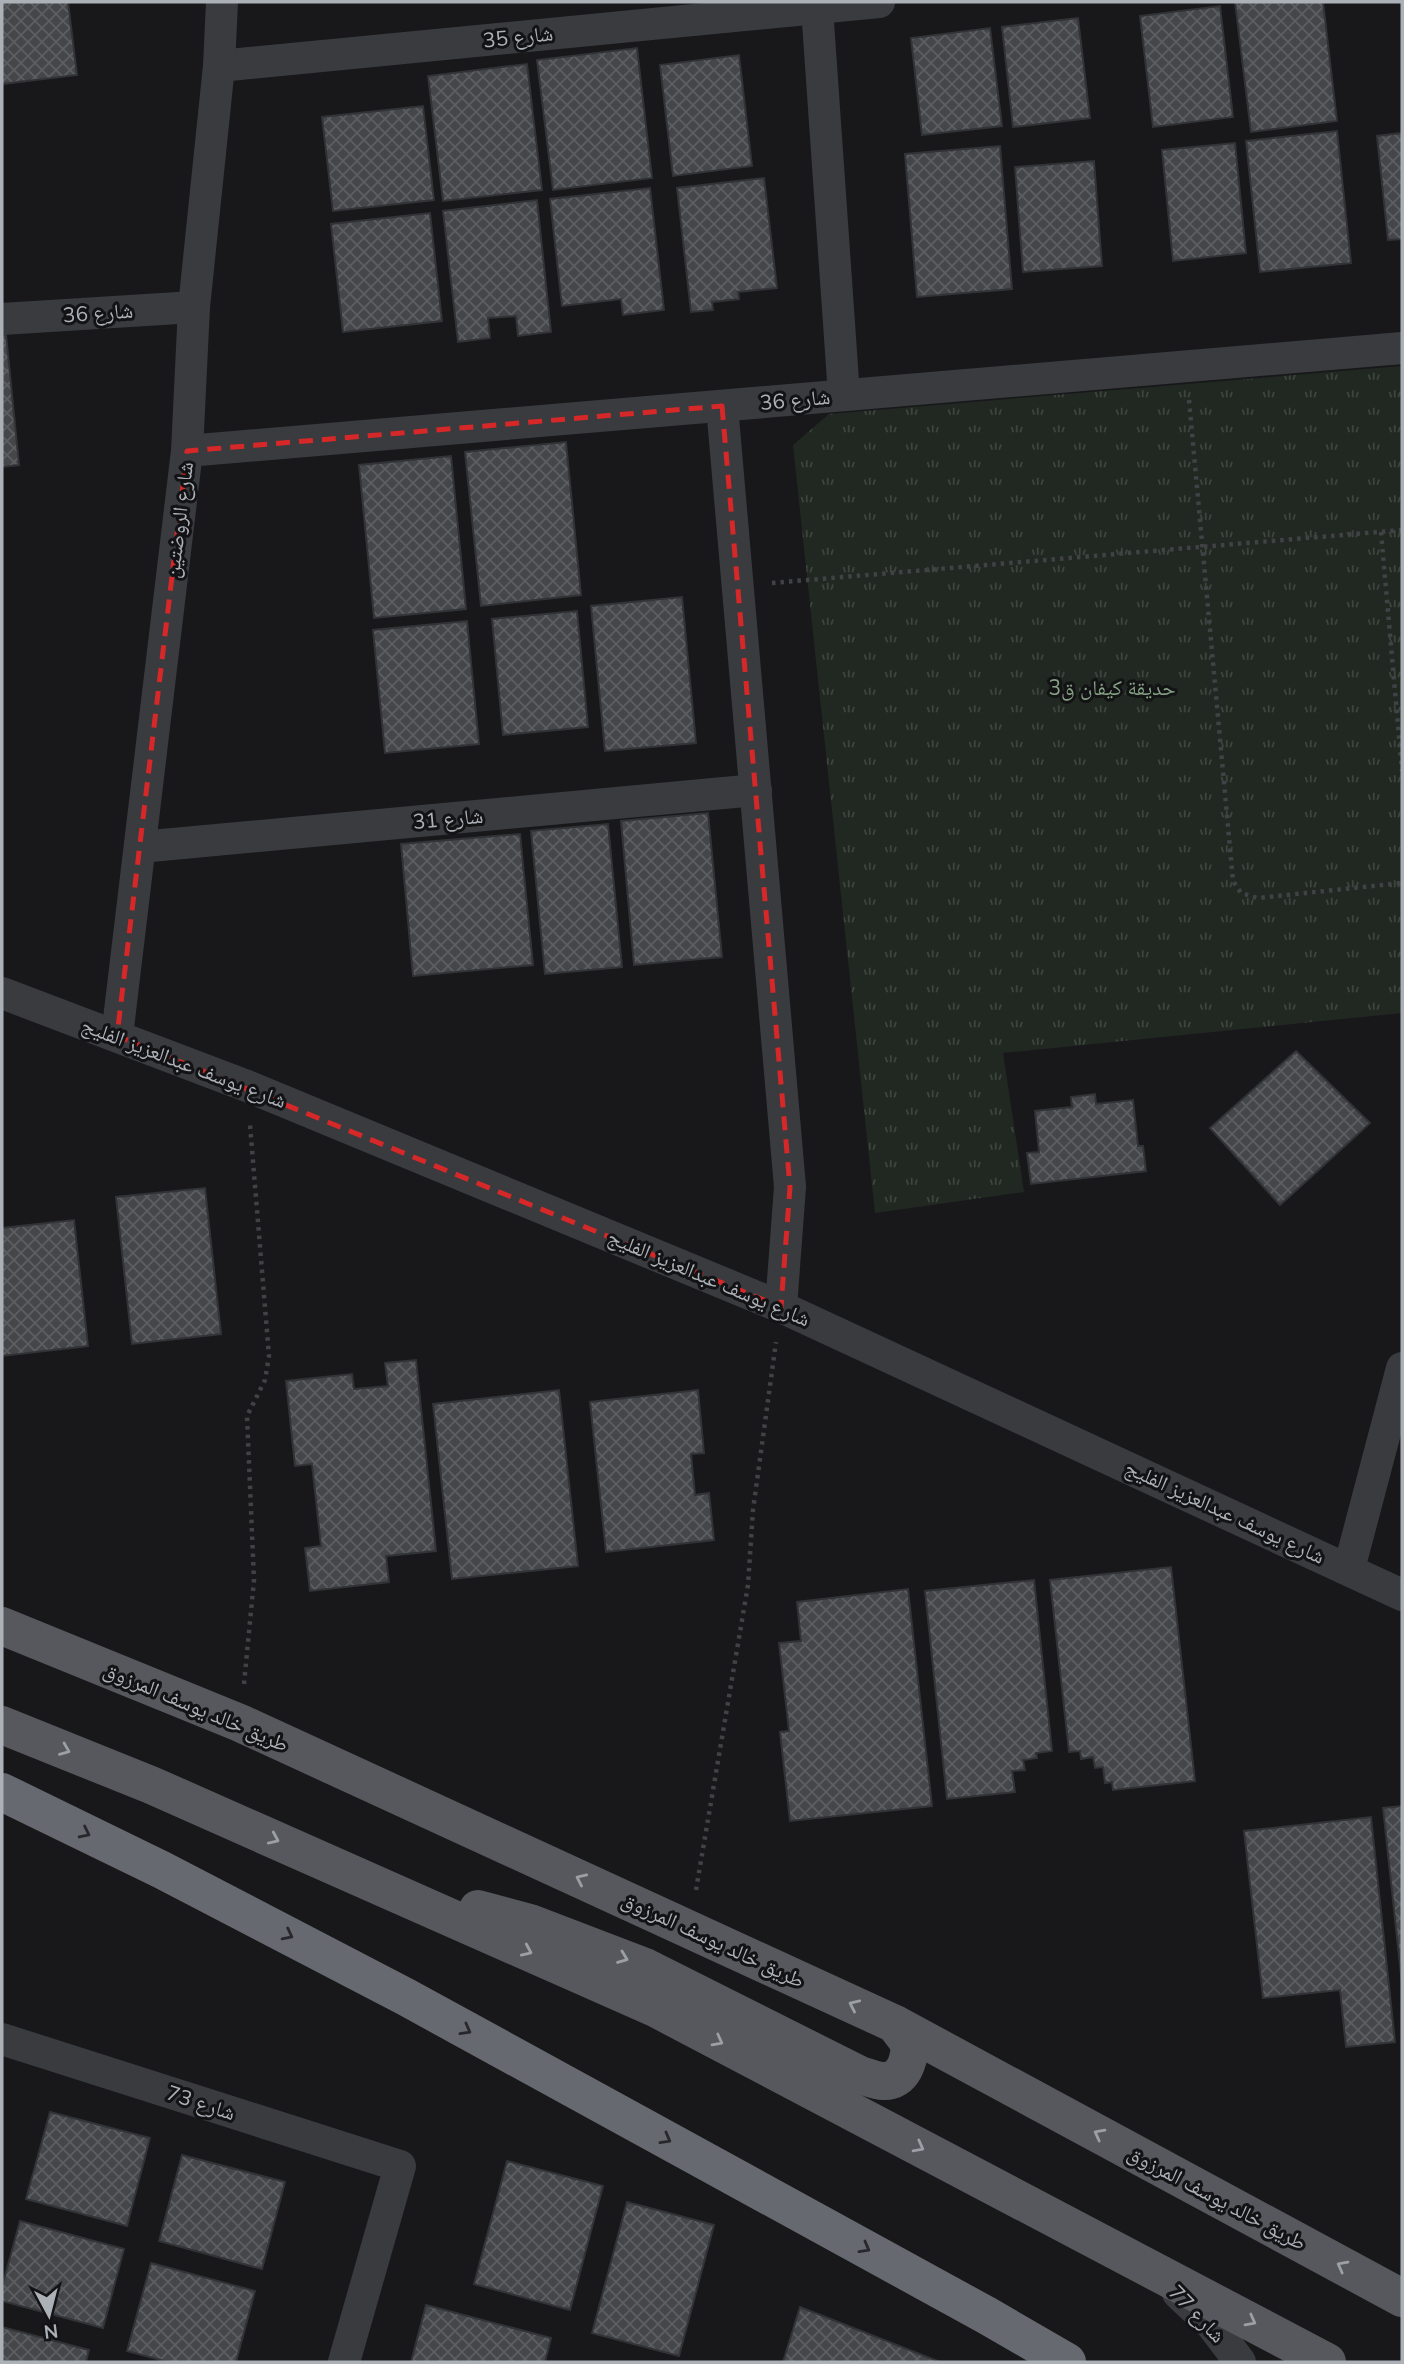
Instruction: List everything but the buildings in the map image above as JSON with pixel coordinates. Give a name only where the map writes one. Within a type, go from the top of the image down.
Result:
[{"type":"highway","points":[[2,1792],[162,1870],[407,1997],[1068,2362]]},
{"type":"main road","name":"طريق خالد يوسف المرزوق","points":[[2,1626],[240,1723],[895,2024],[1402,2298]]},
{"type":"main road","points":[[2,1725],[151,1785],[657,2009],[1327,2362]]},
{"type":"main road","points":[[371,1882],[530,1923],[645,1967],[860,2075],[884,2082],[900,2075],[909,2063],[910,2044],[895,2024]]},
{"type":"street","name":"شارع الروضتين","points":[[117,1036],[187,451],[194,307],[219,66],[222,2]]},
{"type":"street","name":"شارع 35","points":[[219,66],[878,2]]},
{"type":"street","points":[[817,8],[844,395]]},
{"type":"street","name":"شارع 36","points":[[2,319],[194,307]]},
{"type":"street","name":"شارع 36","points":[[187,451],[1402,348]]},
{"type":"street","points":[[722,406],[790,1187],[781,1307]]},
{"type":"street","name":"شارع 31","points":[[140,847],[756,790]]},
{"type":"street","name":"شارع يوسف عبدالعزيز الفليج","points":[[2,993],[247,1086],[781,1307],[1402,1595]]},
{"type":"street","points":[[1349,1569],[1402,1368]]},
{"type":"street","name":"شارع 73","points":[[2,2039],[401,2166],[344,2362]]},
{"type":"street","name":"شارع 77","points":[[1152,2268],[1212,2325],[1240,2362]]},
{"type":"path","points":[[1186,366],[1233,881],[1241,893],[1258,898],[1402,883]]},
{"type":"path","points":[[738,586],[1402,530]]},
{"type":"path","points":[[1381,532],[1402,771]]},
{"type":"path","points":[[240,1723],[254,1580],[247,1416],[265,1380],[269,1356],[247,1086]]},
{"type":"path","points":[[689,1929],[748,1585],[753,1510],[781,1307]]},
{"type":"highlighted area","points":[[722,406],[790,1187],[781,1307],[117,1036],[187,451]]},
{"type":"green space","name":"حديقة كيفان ق3","points":[[1402,366],[1402,1013],[1003,1053],[1024,1192],[875,1213],[793,445],[829,414]]}]
